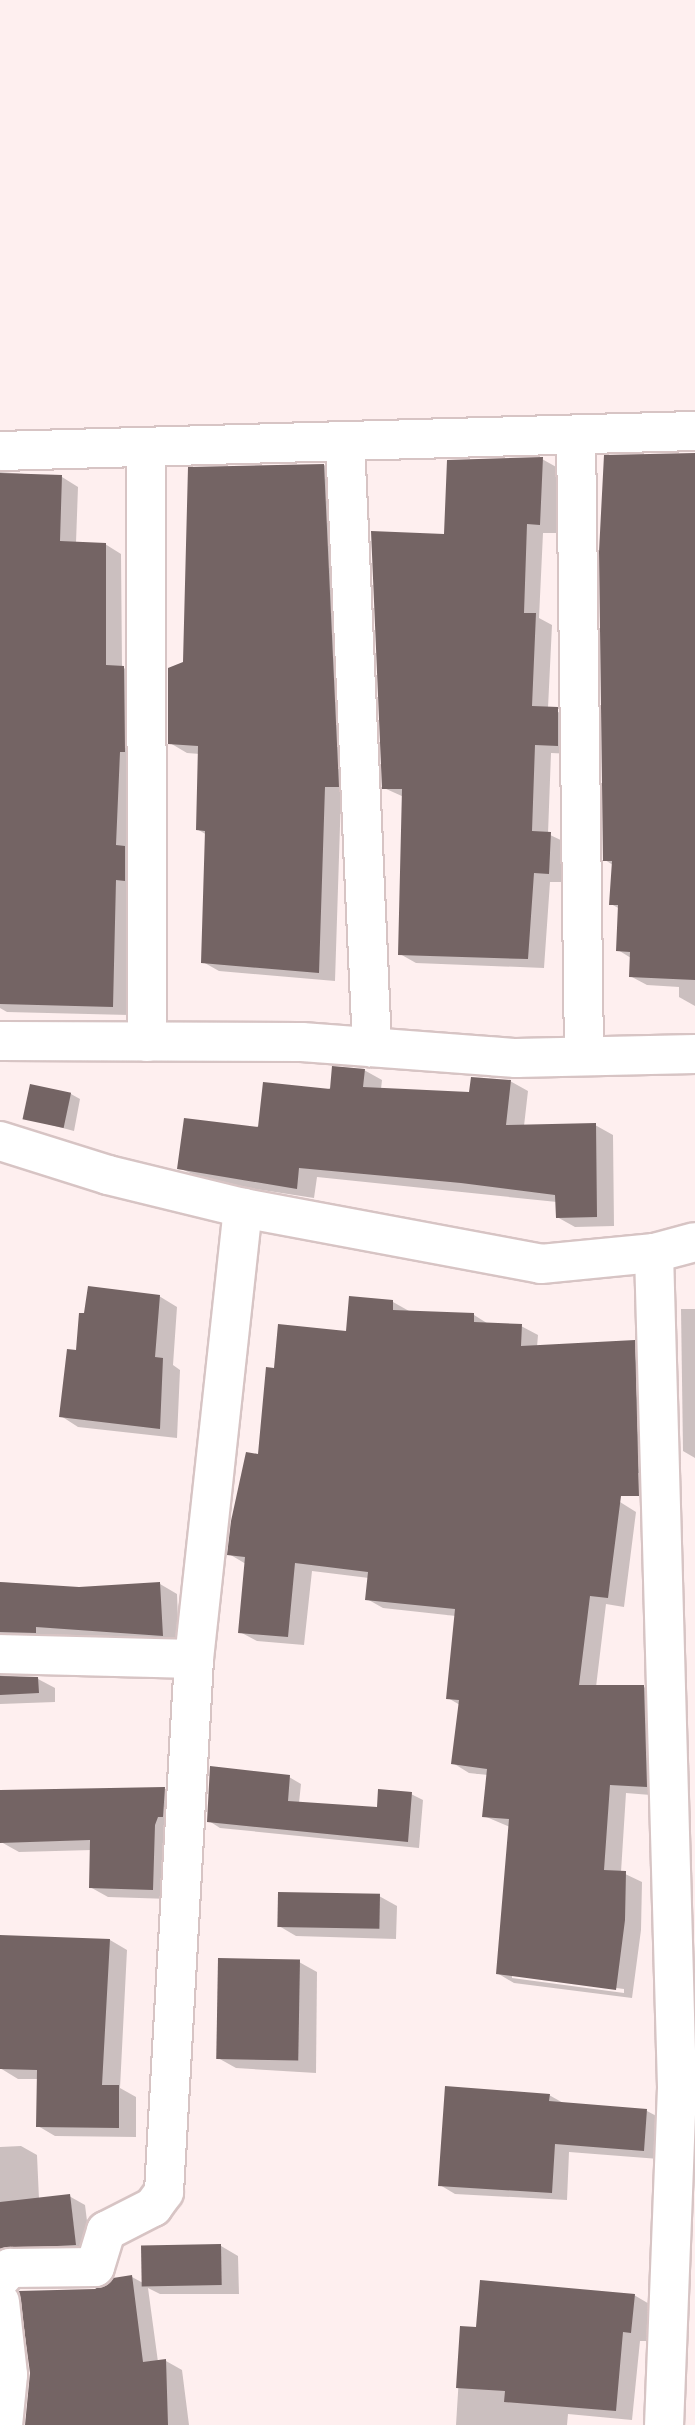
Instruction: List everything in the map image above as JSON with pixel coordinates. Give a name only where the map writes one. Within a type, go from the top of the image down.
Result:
[{"type":"street","points":[[0,451],[146,450],[695,431]]},
{"type":"street","points":[[576,435],[584,1056]]},
{"type":"street","points":[[345,442],[372,1047]]},
{"type":"street","points":[[146,450],[147,1042]]},
{"type":"street","points":[[0,1041],[372,1047],[516,1058],[695,1054]]},
{"type":"street","points":[[0,1141],[108,1175],[243,1208],[541,1264],[654,1253],[695,1242]]},
{"type":"street","points":[[0,2279],[10,2268],[95,2267],[106,2231],[153,2207],[164,2192],[194,1659],[243,1208]]},
{"type":"street","points":[[654,1253],[686,2089],[664,2425]]},
{"type":"street","points":[[0,1654],[194,1659]]},
{"type":"street","points":[[0,2302],[8,2375],[4,2425]]},
{"type":"building","points":[[695,453],[695,980],[629,977],[630,952],[616,951],[618,905],[609,905],[612,861],[603,861],[599,552],[604,455]]},
{"type":"building","points":[[543,457],[540,525],[527,524],[524,613],[536,613],[532,706],[558,707],[558,746],[535,745],[532,831],[551,832],[549,874],[534,873],[528,959],[398,955],[402,789],[382,789],[371,531],[444,534],[447,460]]},
{"type":"building","points":[[324,464],[339,787],[325,787],[319,973],[201,963],[205,831],[196,830],[198,746],[168,744],[168,668],[183,662],[188,467]]},
{"type":"building","points":[[0,473],[62,475],[60,541],[106,543],[106,665],[124,666],[125,752],[120,752],[116,845],[125,846],[125,881],[116,880],[113,1007],[0,1004]]},
{"type":"building","points":[[332,1066],[365,1069],[363,1087],[469,1092],[471,1077],[511,1080],[506,1125],[596,1123],[597,1217],[556,1218],[555,1195],[461,1183],[299,1168],[297,1189],[177,1169],[184,1118],[258,1127],[263,1082],[330,1089]]},
{"type":"building","points":[[30,1084],[71,1093],[64,1128],[23,1119]]},
{"type":"building","points":[[88,1286],[160,1295],[155,1357],[163,1358],[160,1429],[59,1417],[67,1349],[76,1350],[79,1313],[84,1313]]},
{"type":"building","points":[[349,1296],[393,1300],[393,1310],[474,1313],[474,1322],[522,1324],[521,1346],[635,1340],[639,1496],[621,1496],[608,1598],[590,1596],[579,1685],[644,1685],[647,1787],[610,1785],[604,1870],[626,1871],[625,1920],[616,1990],[496,1974],[509,1819],[482,1817],[487,1769],[451,1764],[459,1700],[446,1699],[455,1609],[365,1600],[368,1572],[295,1563],[288,1637],[238,1633],[245,1557],[227,1555],[231,1521],[246,1452],[258,1454],[266,1367],[274,1368],[278,1324],[346,1331]]},
{"type":"building","points":[[0,1582],[79,1587],[160,1582],[163,1636],[36,1627],[36,1633],[0,1632]]},
{"type":"building","points":[[0,1676],[38,1677],[39,1693],[0,1695]]},
{"type":"building","points":[[210,1766],[290,1775],[288,1801],[377,1807],[378,1789],[412,1792],[408,1842],[207,1822]]},
{"type":"building","points":[[165,1787],[163,1817],[158,1817],[155,1825],[153,1890],[89,1888],[90,1840],[0,1843],[0,1790]]},
{"type":"building","points":[[278,1892],[380,1894],[379,1929],[277,1927]]},
{"type":"building","points":[[0,1935],[110,1939],[102,2085],[119,2085],[119,2128],[36,2127],[37,2070],[0,2069]]},
{"type":"building","points":[[218,1958],[300,1959],[298,2060],[216,2059]]},
{"type":"building","points":[[445,2086],[550,2094],[549,2101],[647,2109],[644,2151],[555,2144],[552,2193],[438,2186]]},
{"type":"building","points":[[70,2194],[76,2245],[0,2249],[0,2202]]},
{"type":"building","points":[[221,2244],[222,2285],[142,2286],[141,2245]]},
{"type":"building","points":[[132,2275],[143,2362],[166,2359],[168,2425],[25,2425],[30,2373],[19,2291],[95,2289],[113,2278]]},
{"type":"building","points":[[480,2280],[635,2294],[631,2333],[623,2332],[616,2411],[504,2402],[505,2391],[456,2388],[460,2326],[476,2327]]}]
